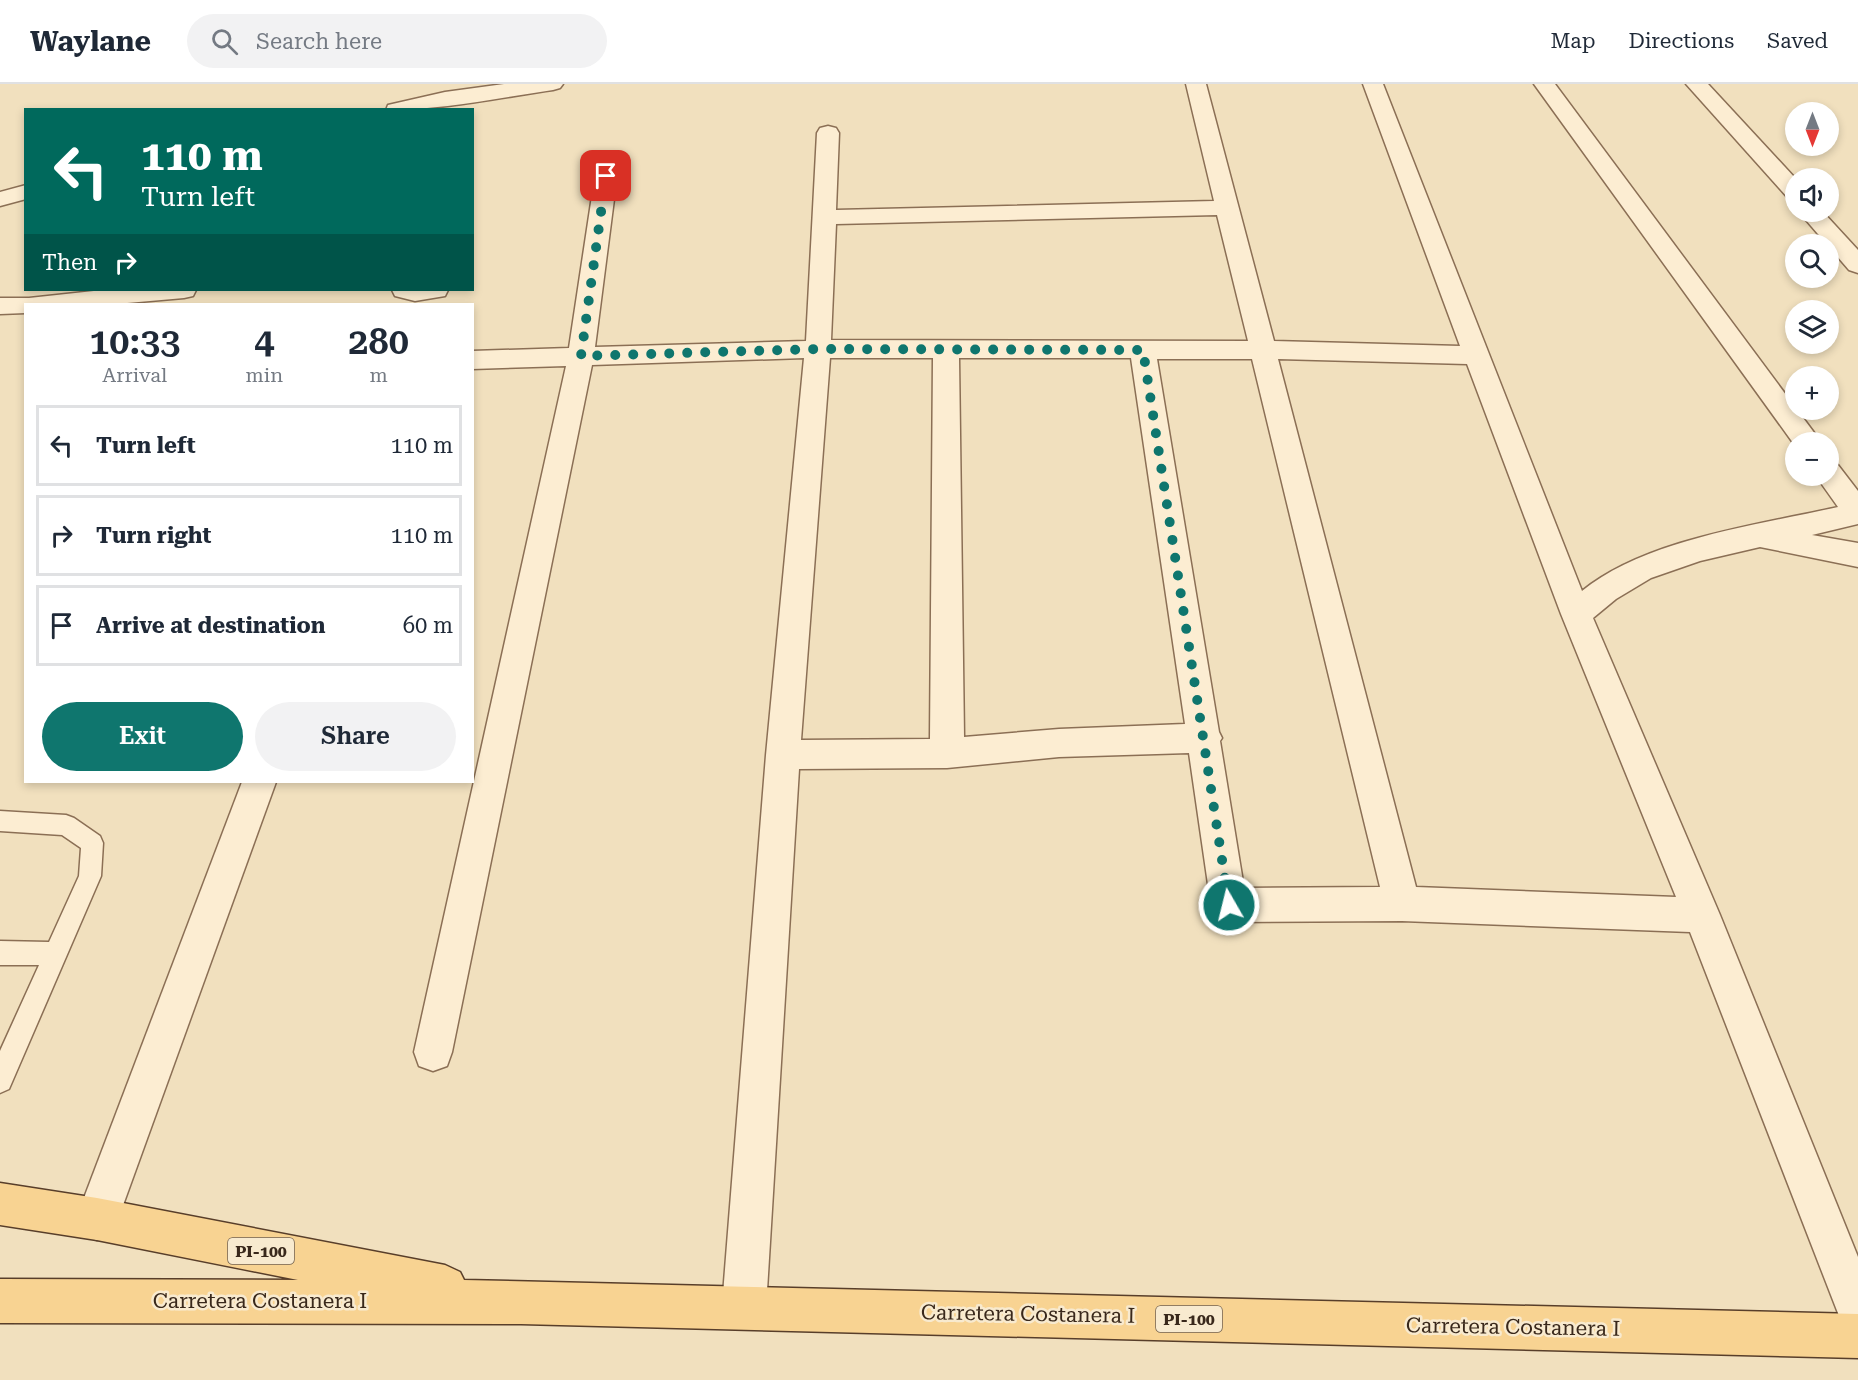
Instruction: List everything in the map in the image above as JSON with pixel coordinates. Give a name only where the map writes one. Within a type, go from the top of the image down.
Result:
[{"type":"main road","name":"Carretera Costanera I","points":[[0,1204],[97,1219],[521,1302]]},
{"type":"main road","name":"Carretera Costanera I","points":[[0,1301],[521,1302],[1858,1336]]},
{"type":"street","points":[[404,108],[445,98],[553,84]]},
{"type":"street","points":[[1196,84],[1402,904]]},
{"type":"street","points":[[1373,84],[1576,614],[1702,915],[1858,1311]]},
{"type":"street","points":[[1544,84],[1800,432]]},
{"type":"street","points":[[1696,84],[1785,182]]},
{"type":"street","points":[[744,1307],[783,755],[818,349],[828,133]]},
{"type":"street","points":[[433,1052],[581,356],[606,176]]},
{"type":"street","points":[[0,199],[24,193]]},
{"type":"street","points":[[824,217],[1227,208]]},
{"type":"street","points":[[1820,222],[1858,265]]},
{"type":"street","points":[[46,303],[173,291]]},
{"type":"street","points":[[410,291],[426,291]]},
{"type":"street","points":[[0,306],[24,305]]},
{"type":"street","points":[[474,360],[818,349],[1263,350],[1476,355]]},
{"type":"street","points":[[946,349],[947,753]]},
{"type":"street","points":[[1143,350],[1205,738],[1229,905],[1402,904],[1702,915]]},
{"type":"street","points":[[1576,614],[1605,590],[1640,570],[1698,550],[1858,512],[1838,486]]},
{"type":"street","points":[[1758,536],[1858,555]]},
{"type":"street","points":[[783,755],[947,753],[1059,743],[1205,738]]},
{"type":"street","points":[[97,1219],[259,783]]},
{"type":"lane","points":[[0,821],[66,825],[92,843],[90,876],[0,1080]]},
{"type":"lane","points":[[0,952],[56,954]]},
{"type":"route","points":[[606,176],[581,356],[818,349],[1143,350],[1205,738],[1229,905]]}]
